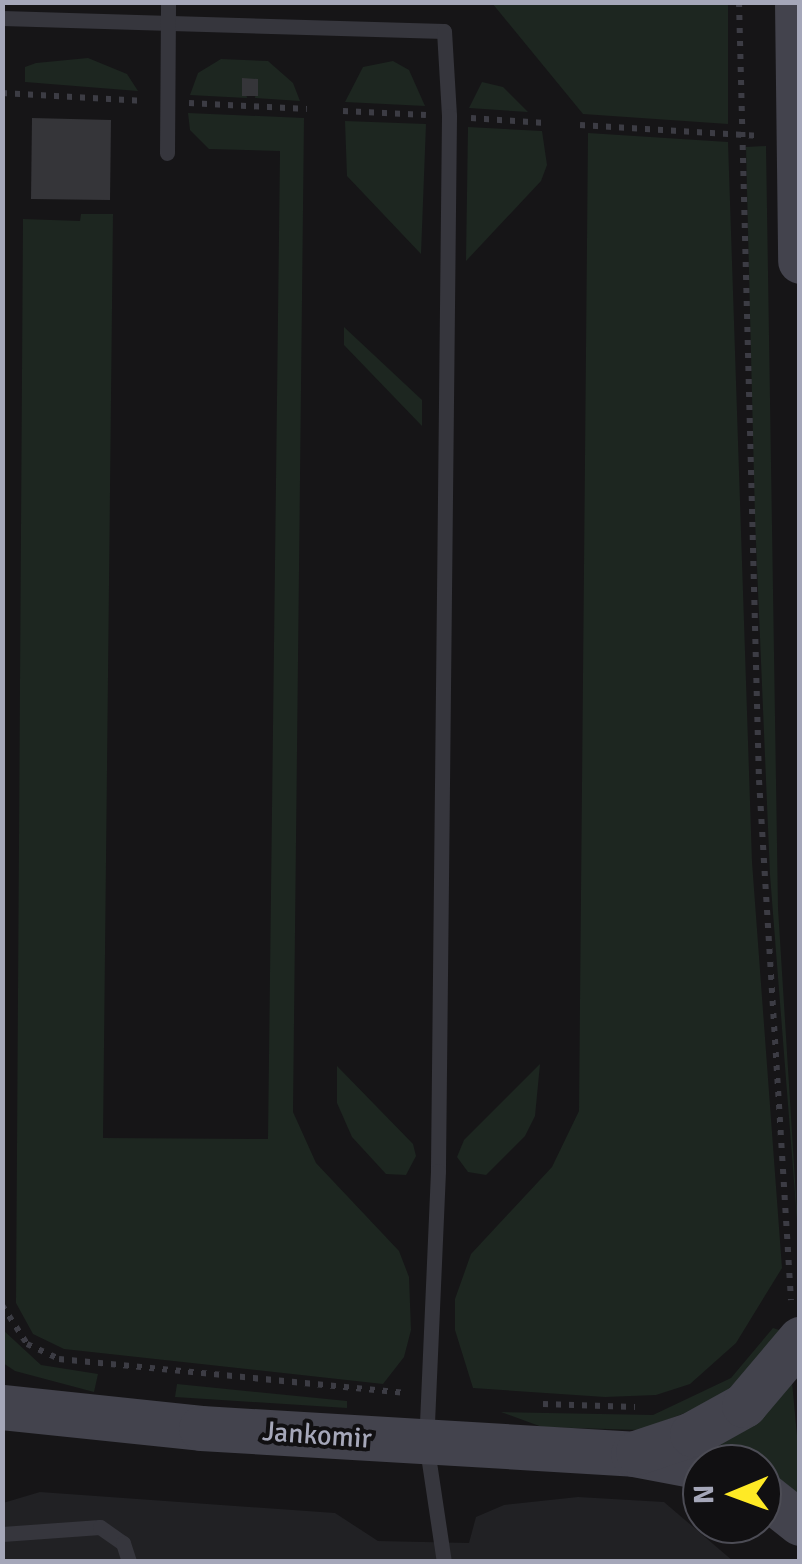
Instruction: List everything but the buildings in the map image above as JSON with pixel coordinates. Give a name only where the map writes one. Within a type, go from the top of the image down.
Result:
[{"type":"street","points":[[797,2],[800,261]]},
{"type":"street","points":[[633,1454],[692,1434],[744,1405],[795,1321]]},
{"type":"street","name":"Jankomir","points":[[2,1407],[426,1442],[633,1454]]},
{"type":"street","points":[[633,1454],[682,1464]]},
{"type":"lane","points":[[167,154],[168,2]]},
{"type":"lane","points":[[2,18],[168,28],[444,30],[449,135],[439,1133],[426,1442],[444,1562]]},
{"type":"lane","points":[[2,1534],[100,1527],[123,1543],[130,1562]]},
{"type":"path","points":[[739,2],[738,135],[759,780],[795,1321]]},
{"type":"path","points":[[2,93],[146,101]]},
{"type":"path","points":[[188,103],[307,109]]},
{"type":"path","points":[[342,110],[432,116]]},
{"type":"path","points":[[465,118],[545,122]]},
{"type":"path","points":[[580,124],[777,136]]},
{"type":"shaded area","points":[[492,3],[728,3],[728,124],[583,114]]},
{"type":"shaded area","points":[[88,58],[127,74],[138,91],[25,82],[25,67]]},
{"type":"shaded area","points":[[221,59],[268,61],[293,83],[300,101],[255,98],[257,79],[243,79],[247,98],[190,95],[198,73]]},
{"type":"shaded area","points":[[393,61],[409,70],[425,106],[345,102],[363,67]]},
{"type":"shaded area","points":[[482,82],[503,87],[528,112],[469,108]]},
{"type":"shaded area","points":[[188,113],[304,118],[293,1112],[316,1163],[399,1251],[409,1277],[411,1330],[404,1357],[383,1384],[64,1349],[33,1334],[16,1303],[23,219],[80,221],[81,214],[113,214],[103,1138],[268,1139],[280,151],[209,149],[190,130]]},
{"type":"shaded area","points":[[345,121],[426,124],[421,254],[347,176]]},
{"type":"shaded area","points":[[468,127],[542,131],[547,165],[541,181],[466,261]]},
{"type":"shaded area","points":[[588,133],[728,142],[752,862],[782,1268],[736,1343],[690,1384],[656,1395],[605,1397],[473,1388],[455,1330],[455,1299],[471,1254],[552,1167],[579,1111]]},
{"type":"shaded area","points":[[766,146],[778,908],[799,1245],[770,875],[755,519],[746,147]]},
{"type":"shaded area","points":[[344,327],[422,400],[422,426],[344,345]]},
{"type":"shaded area","points":[[540,1064],[535,1116],[525,1136],[486,1175],[468,1172],[457,1157],[464,1140]]},
{"type":"shaded area","points":[[337,1066],[413,1144],[416,1156],[406,1175],[386,1174],[352,1137],[337,1103]]},
{"type":"shaded area","points":[[773,1328],[785,1332],[726,1398],[639,1430],[542,1427],[501,1412],[653,1415],[731,1378]]},
{"type":"shaded area","points":[[2,1329],[41,1365],[98,1374],[94,1392],[15,1371],[3,1363]]},
{"type":"shaded area","points":[[792,1382],[799,1496],[782,1485],[782,1444],[709,1443]]},
{"type":"shaded area","points":[[177,1384],[347,1401],[347,1408],[175,1397]]},
{"type":"shaded area","points":[[40,1492],[335,1513],[378,1541],[469,1543],[476,1517],[504,1505],[578,1497],[664,1502],[682,1517],[682,1544],[713,1544],[733,1561],[3,1562],[3,1503]]}]
